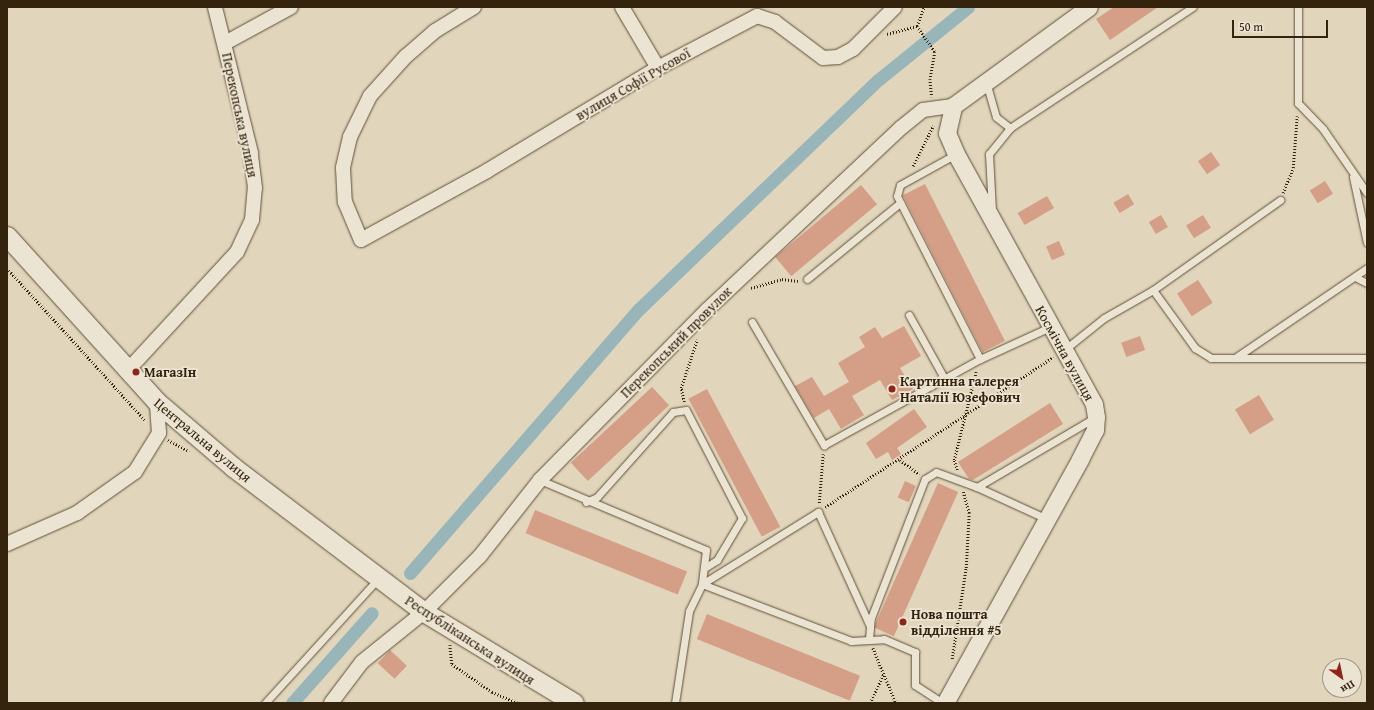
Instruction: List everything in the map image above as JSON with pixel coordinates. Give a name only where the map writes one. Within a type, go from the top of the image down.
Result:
[{"type":"main road","name":"Центральна вулиця","points":[[7,236],[157,402],[233,467],[374,575]]},
{"type":"main road","name":"Республіканська вулиця","points":[[374,575],[424,612],[520,674],[574,703]]},
{"type":"street","name":"Перекопська вулиця","points":[[128,370],[237,252],[252,220],[255,188],[251,153],[215,7]]},
{"type":"street","points":[[225,43],[291,7]]},
{"type":"street","name":"вулиця Софії Русової","points":[[474,7],[435,31],[406,56],[370,96],[353,130],[343,168],[345,202],[361,240],[460,187],[658,68],[757,16],[775,22],[823,58],[838,58],[853,49],[863,35],[895,7]]},
{"type":"street","points":[[622,7],[658,68]]},
{"type":"street","points":[[953,106],[986,80],[1089,7]]},
{"type":"street","name":"Космічна вулиця","points":[[944,703],[1095,430],[1096,417],[1094,404],[1050,327],[956,154],[947,133],[953,106]]},
{"type":"street","name":"Перекопський провулок","points":[[331,703],[362,662],[424,612],[480,556],[540,480],[733,286],[902,127],[923,110],[953,106]]},
{"type":"street","points":[[7,544],[77,513],[135,472],[159,433],[157,402]]},
{"type":"lane","points":[[992,221],[989,154],[1010,128],[1193,7]]},
{"type":"lane","points":[[1298,7],[1298,103],[1323,129],[1367,193]]},
{"type":"lane","points":[[986,80],[996,117],[1010,128]]},
{"type":"lane","points":[[956,154],[900,185],[897,196],[980,359]]},
{"type":"lane","points":[[1353,174],[1367,243]]},
{"type":"lane","points":[[1063,350],[1104,318],[1153,290],[1280,200]]},
{"type":"lane","points":[[807,279],[900,203]]},
{"type":"lane","points":[[1234,358],[1312,302],[1355,277],[1367,268]]},
{"type":"lane","points":[[1355,277],[1367,283]]},
{"type":"lane","points":[[1153,290],[1195,348],[1211,358],[1367,358]]},
{"type":"lane","points":[[909,316],[944,378]]},
{"type":"lane","points":[[752,322],[824,445],[980,359],[1050,327]]},
{"type":"lane","points":[[586,502],[597,497],[673,412],[686,410],[742,518],[724,550],[704,568]]},
{"type":"lane","points":[[977,487],[1096,417]]},
{"type":"lane","points":[[869,639],[870,626],[925,479],[936,472],[977,487],[1047,518]]},
{"type":"lane","points":[[540,480],[586,502],[706,550],[702,584],[689,611],[675,703]]},
{"type":"lane","points":[[702,584],[818,512],[870,626]]},
{"type":"lane","points":[[265,703],[374,575]]},
{"type":"lane","points":[[702,584],[851,641],[884,639],[914,652],[915,685],[944,703]]},
{"type":"path","points":[[918,26],[924,7]]},
{"type":"path","points":[[863,35],[881,36],[918,26]]},
{"type":"path","points":[[918,26],[935,52]]},
{"type":"path","points":[[1280,200],[1293,168],[1298,103]]},
{"type":"path","points":[[733,286],[748,288],[782,279],[807,279]]},
{"type":"path","points":[[686,410],[681,388],[700,332]]},
{"type":"path","points":[[818,512],[964,419],[1063,350]]},
{"type":"path","points":[[951,666],[966,568],[968,513],[954,460],[980,359]]},
{"type":"path","points":[[818,512],[824,445]]},
{"type":"path","points":[[900,460],[925,479]]},
{"type":"path","points":[[869,639],[896,703]]},
{"type":"path","points":[[870,703],[884,674]]},
{"type":"building","points":[[1114,7],[1158,7],[1110,40],[1096,19]]},
{"type":"building","points":[[1211,152],[1220,165],[1207,174],[1198,161]]},
{"type":"building","points":[[1325,181],[1333,194],[1318,203],[1310,191]]},
{"type":"building","points":[[925,184],[1005,341],[983,352],[903,195]]},
{"type":"building","points":[[861,185],[877,204],[791,276],[775,257]]},
{"type":"building","points":[[1128,194],[1134,204],[1120,213],[1113,203]]},
{"type":"building","points":[[1047,196],[1054,208],[1025,225],[1018,213]]},
{"type":"building","points":[[1161,215],[1168,227],[1156,234],[1149,222]]},
{"type":"building","points":[[1203,215],[1211,228],[1194,238],[1186,226]]},
{"type":"building","points":[[1059,241],[1065,255],[1052,260],[1046,246]]},
{"type":"building","points":[[1198,280],[1213,303],[1192,316],[1177,294]]},
{"type":"building","points":[[904,326],[921,356],[900,368],[913,389],[892,400],[880,380],[852,396],[864,415],[841,429],[829,409],[814,418],[795,386],[812,377],[824,396],[849,382],[838,363],[865,347],[859,337],[875,327],[882,338]]},
{"type":"building","points":[[1140,336],[1145,350],[1126,357],[1121,343]]},
{"type":"building","points":[[652,387],[669,405],[588,481],[571,463]]},
{"type":"building","points":[[707,389],[780,527],[762,537],[688,399]]},
{"type":"building","points":[[1259,395],[1274,420],[1250,434],[1235,409]]},
{"type":"building","points":[[1050,403],[1063,424],[973,480],[969,479],[958,462]]},
{"type":"building","points":[[914,409],[927,427],[897,448],[901,454],[892,460],[888,452],[876,459],[866,443]]},
{"type":"building","points":[[905,481],[916,486],[909,502],[898,497]]},
{"type":"building","points":[[938,483],[958,492],[894,636],[874,627]]},
{"type":"building","points":[[535,510],[687,571],[678,595],[526,533]]},
{"type":"building","points":[[707,614],[860,676],[850,701],[697,639]]},
{"type":"building","points":[[390,650],[407,666],[395,679],[378,663]]},
{"type":"waterway","points":[[410,573],[639,309],[878,80],[968,7]]},
{"type":"waterway","points":[[292,703],[372,613]]},
{"type":"place","name":"МагазІн","points":[[136,372]]},
{"type":"place","name":"Картинна галерея Наталії Юзефович","points":[[892,389]]},
{"type":"place","name":"Нова пошта відділення #5","points":[[903,622]]}]
